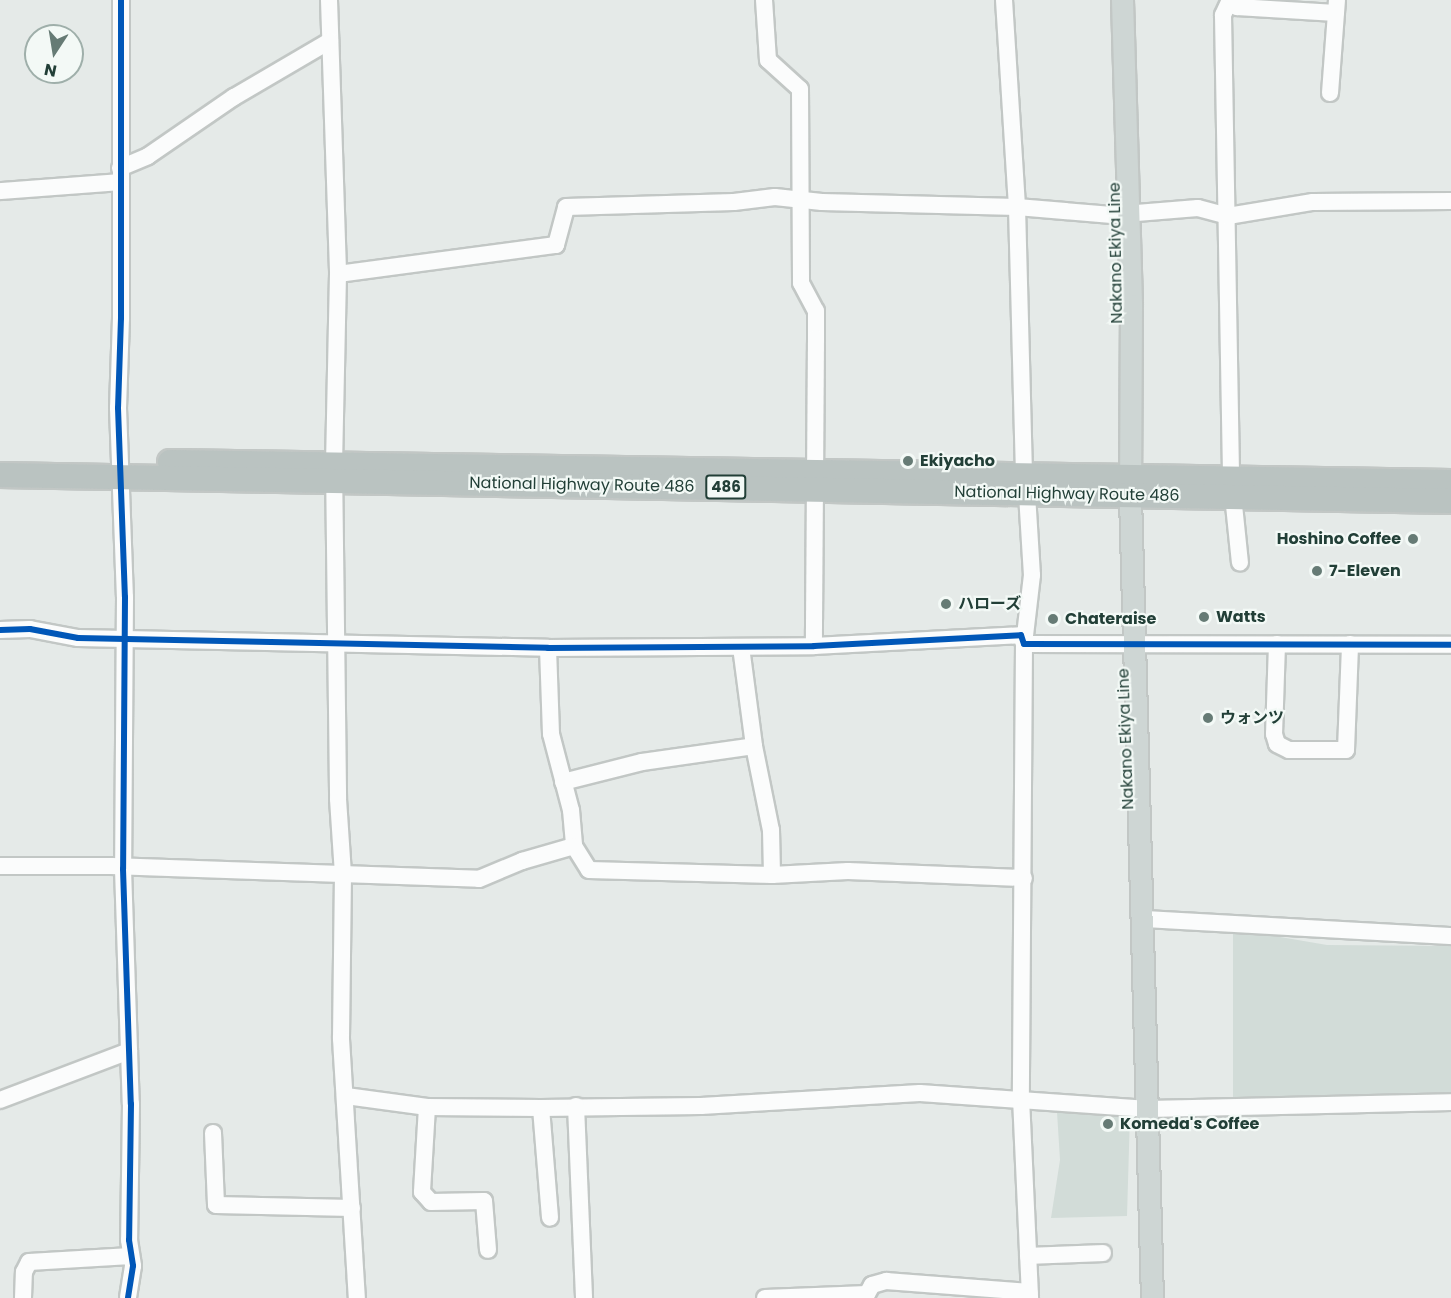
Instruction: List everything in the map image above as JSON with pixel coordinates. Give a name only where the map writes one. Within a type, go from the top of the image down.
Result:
[{"type":"highway","name":"National Highway Route 486","points":[[0,459],[119,469],[1130,486],[1451,482]]},
{"type":"highway","name":"National Highway Route 486","points":[[0,475],[119,469]]},
{"type":"highway","name":"National Highway Route 486","points":[[1232,486],[1451,501]]},
{"type":"main road","name":"Nakano Ekiya Line","points":[[1122,0],[1129,215],[1130,486],[1137,643],[1152,1298]]},
{"type":"street","points":[[121,0],[119,469],[126,754],[123,869],[129,1051],[131,1256],[128,1298]]},
{"type":"street","points":[[329,0],[338,274],[335,473],[338,799],[343,874],[341,1039],[357,1298]]},
{"type":"street","points":[[764,0],[768,60],[800,89],[803,198],[801,284],[806,299],[816,311],[813,479],[814,646]]},
{"type":"street","points":[[765,1298],[867,1294],[872,1285],[886,1281],[1030,1295],[1021,1098],[1024,644],[1032,575],[1025,484],[1017,207],[1004,0]]},
{"type":"street","points":[[1240,563],[1232,486],[1223,15],[1230,2],[1337,7],[1330,93]]},
{"type":"street","points":[[0,191],[120,175],[234,97],[330,41]]},
{"type":"street","points":[[338,274],[556,245],[566,207],[803,198],[822,202],[1017,207],[1129,215],[1198,208],[1228,216],[1313,202],[1451,201]]},
{"type":"street","points":[[0,630],[30,629],[78,638],[548,648],[814,646],[1021,635],[1024,644]]},
{"type":"street","points":[[1024,644],[1451,645]]},
{"type":"street","points":[[1277,644],[1274,734],[1277,744],[1301,750],[1346,750],[1350,644]]},
{"type":"street","points":[[741,647],[754,746],[771,830],[772,875]]},
{"type":"street","points":[[548,648],[551,735],[564,782],[574,846],[590,870],[772,875],[849,871],[1024,878]]},
{"type":"street","points":[[564,782],[642,762],[754,746]]},
{"type":"street","points":[[0,866],[479,879],[522,861],[574,846]]},
{"type":"street","points":[[1144,919],[1451,936]]},
{"type":"street","points":[[0,1100],[129,1051]]},
{"type":"street","points":[[346,1096],[427,1107],[541,1108],[701,1106],[920,1093],[1021,1098],[1148,1109],[1451,1102]]},
{"type":"street","points":[[576,1106],[584,1298]]},
{"type":"street","points":[[427,1107],[423,1192],[431,1202],[484,1202],[488,1250]]},
{"type":"street","points":[[541,1108],[550,1218]]},
{"type":"street","points":[[213,1133],[216,1205],[352,1208]]},
{"type":"street","points":[[1028,1256],[1104,1253]]},
{"type":"street","points":[[23,1298],[24,1272],[29,1262],[131,1256]]},
{"type":"shaded area","points":[[1233,929],[1327,945],[1451,946],[1451,1096],[1233,1103]]},
{"type":"shaded area","points":[[1057,1112],[1130,1114],[1127,1216],[1051,1218],[1060,1160]]},
{"type":"cycle path","points":[[121,0],[121,318],[118,408],[125,597],[123,869],[131,1104],[129,1240],[133,1266],[128,1298]]},
{"type":"cycle path","points":[[0,630],[30,629],[78,638],[548,648],[814,646],[1021,635],[1024,644],[1451,645]]},
{"type":"place","name":"Ekiyacho","points":[[908,461]]},
{"type":"place","name":"Hoshino Coffee","points":[[1413,539]]},
{"type":"place","name":"7-Eleven","points":[[1317,571]]},
{"type":"place","name":"ハローズ","points":[[946,604]]},
{"type":"place","name":"Watts","points":[[1204,617]]},
{"type":"place","name":"Chateraise","points":[[1053,619]]},
{"type":"place","name":"ウォンツ","points":[[1208,718]]},
{"type":"place","name":"Komeda's Coffee","points":[[1108,1124]]}]
